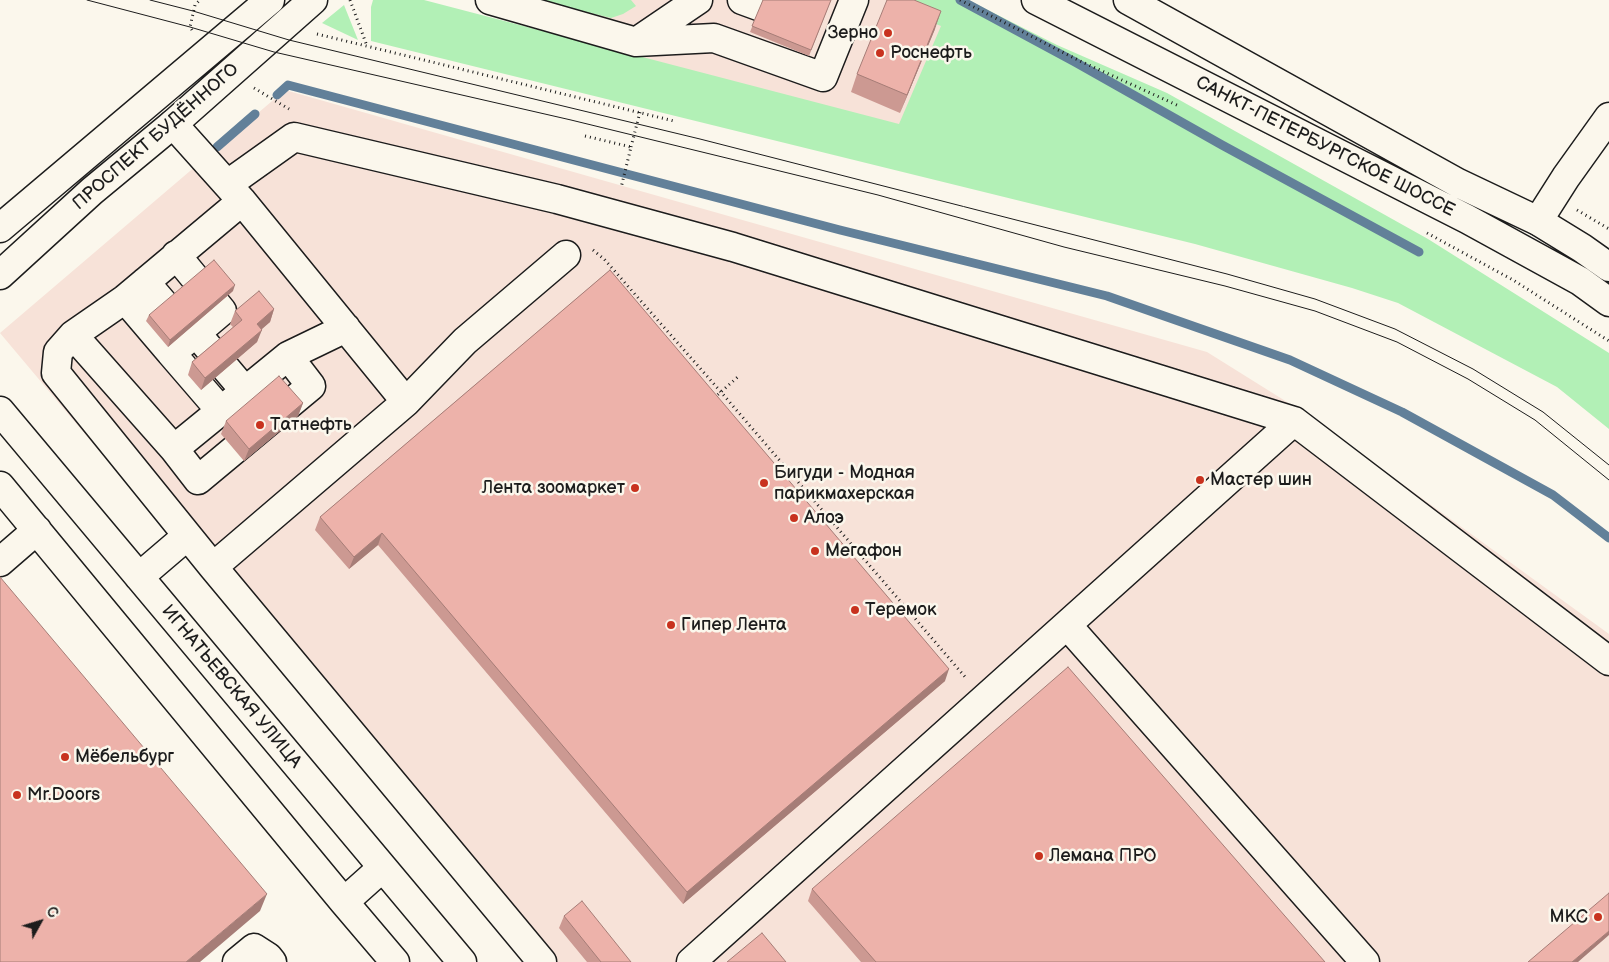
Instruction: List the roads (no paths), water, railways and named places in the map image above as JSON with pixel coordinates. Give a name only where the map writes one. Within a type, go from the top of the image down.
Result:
[{"type":"main road","name":"ПРОСПЕКТ БУДЁННОГО","points":[[0,228],[270,0]]},
{"type":"main road","name":"ПРОСПЕКТ БУДЁННОГО","points":[[0,276],[92,191],[174,124],[313,0]]},
{"type":"main road","points":[[490,0],[636,42],[714,38],[823,77],[854,0]]},
{"type":"main road","points":[[636,42],[698,0]]},
{"type":"main road","points":[[742,0],[839,36]]},
{"type":"main road","name":"САНКТ-ПЕТЕРБУРГСКОЕ ШОССЕ","points":[[1036,0],[1467,220],[1580,281],[1609,302]]},
{"type":"main road","name":"САНКТ-ПЕТЕРБУРГСКОЕ ШОССЕ","points":[[1128,0],[1458,183],[1538,221],[1609,267]]},
{"type":"main road","points":[[1538,221],[1609,117]]},
{"type":"main road","points":[[174,124],[235,193],[406,402]]},
{"type":"main road","points":[[542,962],[213,567],[56,373],[58,352],[73,335],[135,290],[182,250],[235,193],[294,137],[556,199],[733,247],[1294,421],[1609,661]]},
{"type":"main road","points":[[171,353],[235,300],[209,267],[182,250]]},
{"type":"main road","points":[[213,567],[406,402],[465,341],[578,251]]},
{"type":"main road","points":[[135,290],[194,334],[245,391]]},
{"type":"main road","points":[[135,290],[171,353],[221,411]]},
{"type":"main road","points":[[174,449],[288,356],[346,328]]},
{"type":"main road","points":[[73,335],[174,449],[198,480],[311,386],[288,356]]},
{"type":"main road","name":"ИГНАТЬЕВСКАЯ УЛИЦА","points":[[0,411],[462,962]]},
{"type":"main road","points":[[691,962],[1294,421]]},
{"type":"main road","points":[[0,486],[344,902],[382,957]]},
{"type":"main road","points":[[0,562],[37,530]]},
{"type":"main road","points":[[139,577],[188,536]]},
{"type":"main road","points":[[1067,625],[1365,962]]},
{"type":"main road","points":[[344,902],[382,868]]},
{"type":"main road","points":[[238,962],[254,948],[272,962]]},
{"type":"waterway","points":[[960,0],[1419,252]]},
{"type":"waterway","points":[[277,95],[288,85],[840,230],[1107,296],[1290,360],[1402,412],[1553,495],[1609,538]]},
{"type":"waterway","points":[[217,147],[255,114]]},
{"type":"tram line","points":[[87,0],[190,27],[274,52],[571,120],[878,195],[1064,247],[1225,286],[1315,311],[1397,342],[1468,379],[1535,420],[1609,480]]},
{"type":"tram line","points":[[150,0],[289,40],[700,139],[1227,274],[1315,299],[1395,329],[1473,369],[1543,412],[1609,465]]},
{"type":"place","name":"Зерно","points":[[888,33]]},
{"type":"place","name":"Роснефть","points":[[880,53]]},
{"type":"place","name":"Татнефть","points":[[260,425]]},
{"type":"place","name":"Мастер шин","points":[[1200,480]]},
{"type":"place","name":"Бигуди - Модная парикмахерская","points":[[764,483]]},
{"type":"place","name":"Лента зоомаркет","points":[[635,488]]},
{"type":"place","name":"Алоэ","points":[[794,518]]},
{"type":"place","name":"Мегафон","points":[[815,551]]},
{"type":"place","name":"Теремок","points":[[855,610]]},
{"type":"place","name":"Гипер Лента","points":[[671,625]]},
{"type":"place","name":"Мёбельбург","points":[[65,757]]},
{"type":"place","name":"Mr.Doors","points":[[17,795]]},
{"type":"place","name":"Лемана ПРО","points":[[1039,856]]},
{"type":"place","name":"МКС","points":[[1598,917]]}]
